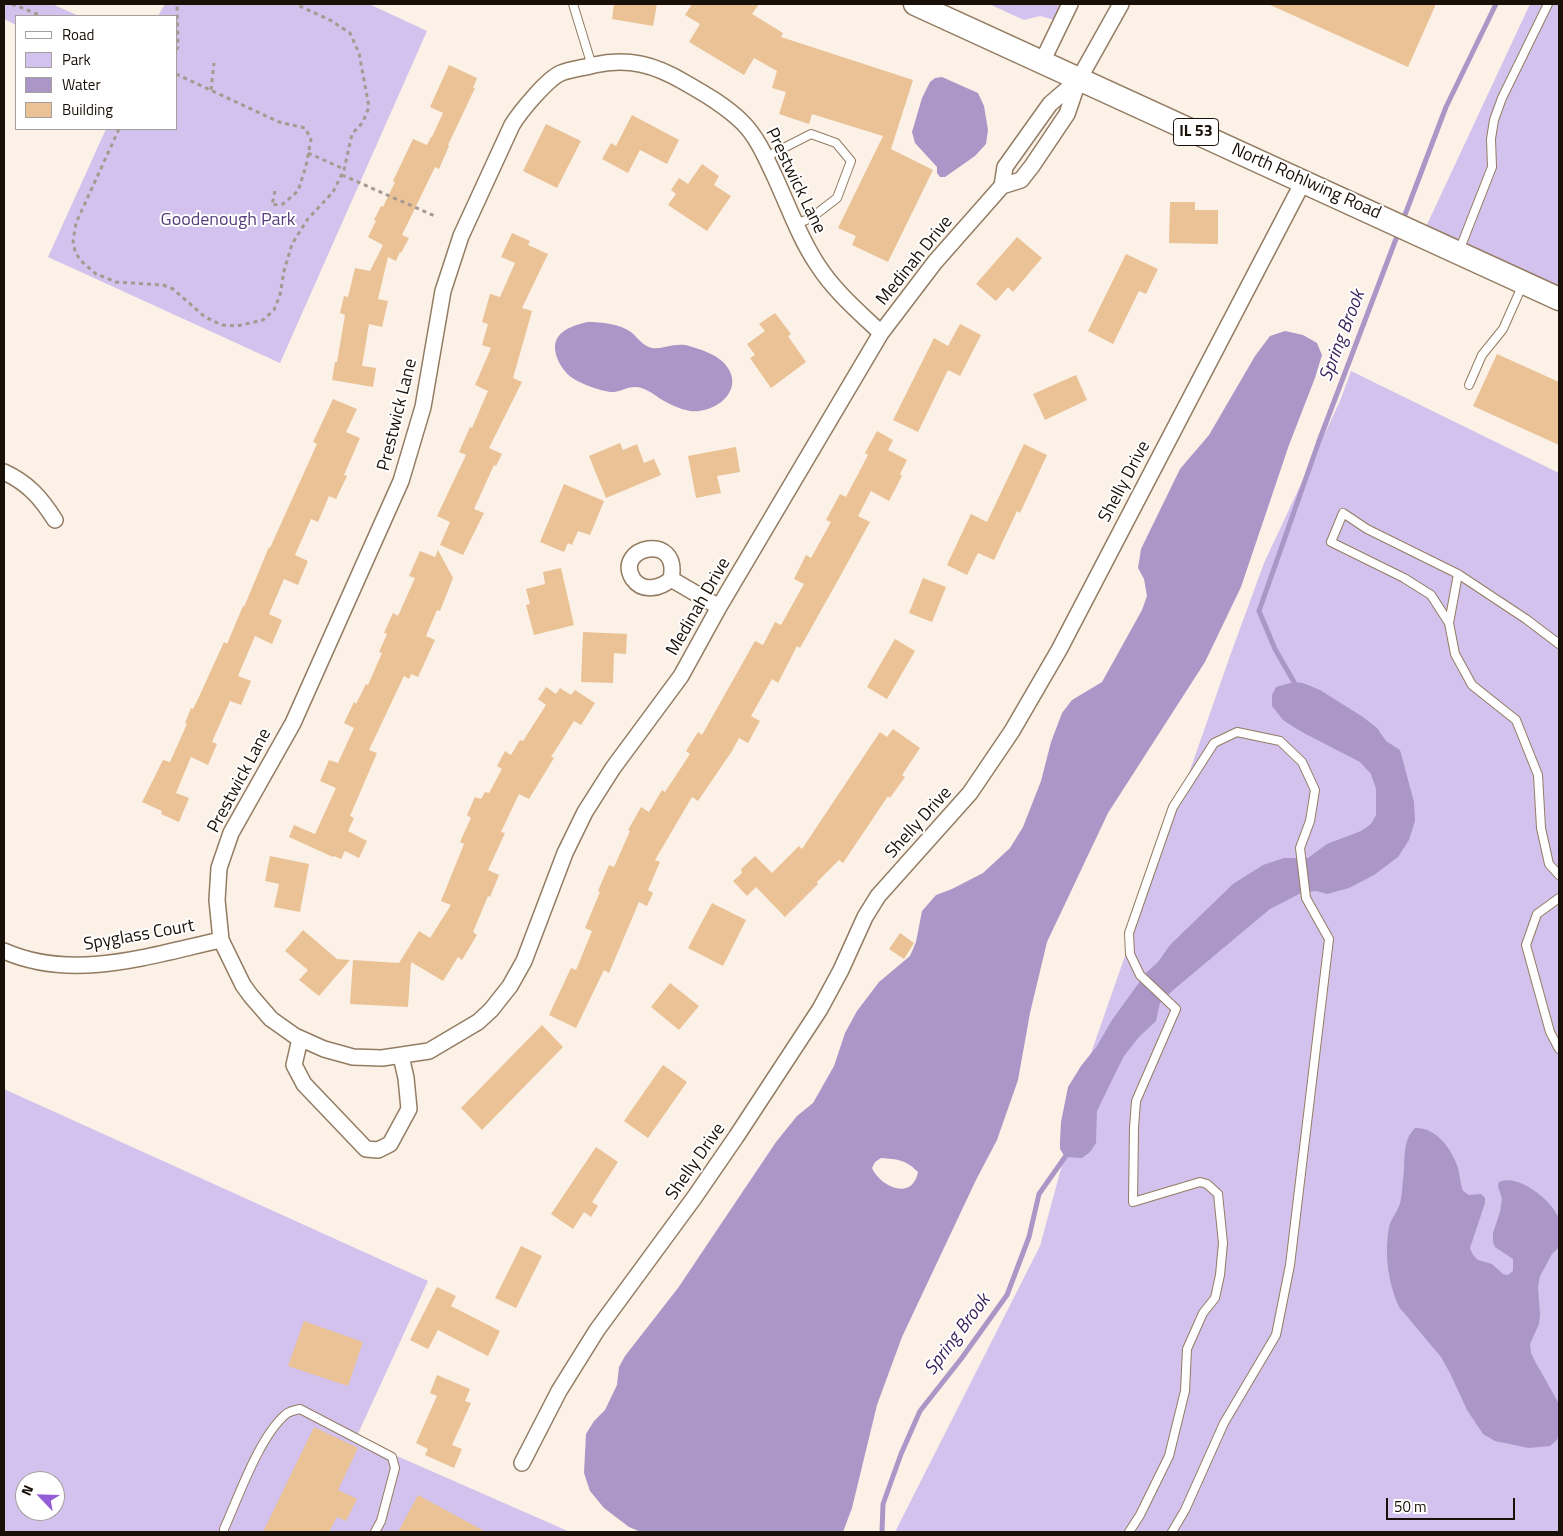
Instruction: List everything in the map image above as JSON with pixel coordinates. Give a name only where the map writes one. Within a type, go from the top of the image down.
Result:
[{"type":"main road","name":"North Rohlwing Road","points":[[915,4],[1559,299]]},
{"type":"street","points":[[1042,62],[1070,4]]},
{"type":"street","points":[[1079,78],[1122,4]]},
{"type":"street","name":"Prestwick Lane","points":[[440,1045],[429,1052],[401,1056],[382,1058],[353,1057],[324,1049],[300,1039],[271,1018],[243,985],[222,940],[217,888],[219,868],[231,833],[293,723],[401,481],[423,408],[443,292],[461,236],[519,114],[532,97],[559,74],[615,62],[636,62],[658,68],[728,109],[744,124],[766,157],[806,245],[818,266],[840,294],[882,334]]},
{"type":"street","name":"Medinah Drive","points":[[1002,186],[1005,167],[1050,104],[1079,78]]},
{"type":"street","name":"Medinah Drive","points":[[440,1045],[478,1022],[491,1010],[510,986],[524,962],[565,853],[585,812],[613,768],[681,676],[719,607],[882,334],[935,262],[1002,186],[1021,180],[1048,144],[1067,114],[1079,78]]},
{"type":"street","name":"Shelly Drive","points":[[522,1463],[559,1391],[597,1330],[716,1168],[820,1009],[841,970],[865,917],[878,896],[970,793],[1012,732],[1059,650],[1303,182]]},
{"type":"street","points":[[4,472],[29,486],[44,502],[55,520]]},
{"type":"street","points":[[671,579],[719,607]]},
{"type":"street","name":"Spyglass Court","points":[[4,951],[45,962],[76,966],[105,964],[222,940]]},
{"type":"street","points":[[300,1039],[294,1065],[304,1084],[366,1149],[378,1150],[390,1144],[410,1109],[401,1056]]},
{"type":"lane","points":[[573,4],[592,66]]},
{"type":"lane","points":[[1459,253],[1492,167],[1491,139],[1494,120],[1502,98],[1548,4]]},
{"type":"lane","points":[[766,157],[811,134],[836,143],[851,161],[837,198],[811,218],[796,224]]},
{"type":"lane","points":[[1469,385],[1482,355],[1503,329],[1524,282]]},
{"type":"lane","points":[[1559,644],[1526,619],[1458,574],[1367,529],[1343,513],[1331,542],[1404,578],[1431,595],[1448,623],[1455,654],[1472,685],[1516,720],[1538,775],[1541,828],[1549,864],[1559,876]]},
{"type":"lane","points":[[1448,623],[1458,574]]},
{"type":"lane","points":[[1129,1532],[1140,1515],[1169,1456],[1185,1391],[1187,1349],[1203,1313],[1214,1298],[1220,1275],[1223,1243],[1218,1194],[1207,1184],[1200,1182],[1133,1202],[1136,1102],[1176,1008],[1140,975],[1130,954],[1129,933],[1173,807],[1214,744],[1237,732],[1280,741],[1302,762],[1315,790],[1310,821],[1300,848],[1306,898],[1329,939],[1290,1265],[1276,1335],[1224,1423],[1186,1510],[1172,1532]]},
{"type":"lane","points":[[1559,898],[1537,914],[1526,945],[1550,1032],[1559,1049]]},
{"type":"lane","points":[[224,1532],[260,1448],[273,1428],[287,1412],[300,1409],[392,1457],[395,1468],[381,1521],[375,1532]]},
{"type":"path","points":[[12,4],[40,15]]},
{"type":"path","points":[[119,130],[76,223],[73,241],[75,251],[80,260],[96,274],[116,282],[163,285],[173,289],[205,317],[222,325],[237,326],[264,320],[274,310],[280,295],[284,271],[292,244],[307,220],[333,192],[344,170],[352,134],[363,122],[369,107],[359,53],[350,33],[330,20],[295,4]]},
{"type":"path","points":[[211,90],[214,63]]},
{"type":"path","points":[[178,75],[279,122],[305,128],[310,139],[303,178],[298,191],[283,204],[272,205],[275,191]]},
{"type":"path","points":[[308,153],[344,170]]},
{"type":"path","points":[[342,175],[438,217]]},
{"type":"green space","points":[[4,4],[52,4],[77,15],[15,15],[15,24],[4,19]]},
{"type":"green space","name":"Goodenough Park","points":[[165,4],[369,4],[427,31],[280,363],[48,257],[106,130],[178,130],[178,15],[159,15]]},
{"type":"green space","points":[[989,4],[1064,4],[1058,21],[1040,16],[1024,20]]},
{"type":"green space","points":[[1530,4],[1559,4],[1559,293],[1424,231]]},
{"type":"green space","points":[[1351,371],[1559,473],[1559,1532],[895,1532],[1040,1246],[1069,1139],[1076,1096],[1230,656],[1264,563],[1340,401]]},
{"type":"green space","points":[[4,1089],[428,1281],[356,1438],[570,1532],[4,1532]]},
{"type":"water","points":[[942,77],[978,93],[984,106],[988,130],[986,144],[975,156],[945,177],[940,177],[937,173],[937,167],[915,143],[912,132],[922,98],[930,82],[935,78]]},
{"type":"water","points":[[588,322],[621,327],[631,332],[646,346],[652,348],[684,345],[712,354],[720,359],[730,371],[731,389],[726,397],[710,408],[690,411],[670,404],[642,388],[632,387],[610,392],[582,383],[569,376],[561,366],[555,348],[558,337],[564,331]]},
{"type":"water","points":[[1285,331],[1303,335],[1317,343],[1322,355],[1241,587],[1205,662],[1108,813],[1047,942],[1030,1013],[1018,1080],[997,1140],[976,1180],[902,1337],[877,1405],[852,1508],[843,1532],[641,1532],[629,1527],[604,1508],[590,1491],[584,1473],[586,1434],[594,1421],[605,1410],[617,1385],[619,1367],[625,1356],[678,1288],[776,1142],[797,1116],[813,1103],[834,1066],[845,1033],[857,1011],[879,982],[910,956],[916,942],[922,911],[936,895],[983,873],[1010,848],[1023,827],[1041,781],[1051,742],[1062,713],[1072,700],[1102,682],[1142,610],[1147,596],[1144,579],[1138,568],[1141,549],[1180,469],[1209,435],[1255,356],[1270,336]],"holes":[[[881,1158],[897,1160],[914,1168],[918,1172],[915,1181],[909,1187],[903,1189],[888,1185],[876,1175],[872,1168],[875,1162]]]},
{"type":"water","points":[[1294,682],[1303,683],[1320,690],[1363,717],[1377,728],[1386,741],[1400,750],[1414,802],[1415,821],[1409,840],[1398,857],[1374,875],[1349,888],[1327,894],[1316,891],[1301,893],[1270,909],[1172,991],[1160,1003],[1156,1021],[1139,1037],[1124,1056],[1097,1111],[1096,1143],[1090,1152],[1082,1158],[1065,1157],[1060,1149],[1060,1140],[1061,1122],[1068,1087],[1081,1066],[1097,1046],[1112,1020],[1146,973],[1158,962],[1170,945],[1233,884],[1263,865],[1284,858],[1308,858],[1327,844],[1361,831],[1371,824],[1376,815],[1376,789],[1371,774],[1360,762],[1300,731],[1283,720],[1272,706],[1272,695],[1276,687]]},
{"type":"water","points":[[1415,1128],[1430,1131],[1442,1140],[1452,1154],[1458,1168],[1463,1191],[1469,1195],[1481,1194],[1485,1198],[1470,1248],[1478,1260],[1492,1264],[1503,1274],[1508,1275],[1513,1271],[1513,1259],[1495,1247],[1493,1242],[1493,1233],[1502,1199],[1498,1186],[1499,1182],[1507,1180],[1516,1181],[1534,1190],[1550,1204],[1559,1219],[1559,1247],[1552,1254],[1540,1276],[1538,1287],[1539,1324],[1530,1344],[1531,1353],[1559,1404],[1559,1432],[1557,1440],[1550,1446],[1529,1448],[1495,1441],[1483,1434],[1467,1410],[1441,1357],[1399,1307],[1395,1298],[1388,1268],[1388,1237],[1390,1224],[1401,1200],[1406,1146]]},
{"type":"building","points":[[614,4],[657,4],[653,26],[612,19]]},
{"type":"building","points":[[692,4],[759,4],[752,14],[783,33],[781,37],[913,80],[891,149],[933,170],[888,262],[852,245],[856,236],[838,228],[883,136],[812,114],[809,124],[779,114],[786,92],[772,88],[777,71],[754,58],[744,75],[689,42],[700,24],[685,15]]},
{"type":"building","points":[[1268,4],[1436,4],[1408,67]]},
{"type":"building","points":[[449,65],[477,78],[473,88],[475,88],[448,145],[439,169],[435,167],[402,235],[409,238],[396,261],[388,257],[378,299],[388,301],[382,327],[369,324],[362,366],[376,368],[373,387],[332,380],[345,315],[340,313],[344,296],[348,297],[355,268],[370,271],[383,245],[368,237],[376,221],[374,220],[381,206],[383,207],[413,139],[427,145],[443,113],[430,107]]},
{"type":"building","points":[[632,115],[679,140],[667,164],[640,150],[628,173],[602,159],[611,143],[616,146]]},
{"type":"building","points":[[546,124],[581,141],[557,188],[523,171]]},
{"type":"building","points":[[702,164],[719,176],[714,185],[731,196],[707,231],[668,205],[676,194],[671,190],[679,178],[688,184]]},
{"type":"building","points":[[1170,202],[1195,202],[1195,210],[1218,210],[1218,244],[1169,243]]},
{"type":"building","points":[[512,233],[530,241],[528,245],[548,254],[522,308],[532,311],[513,378],[522,382],[489,448],[502,454],[496,466],[494,465],[474,509],[484,513],[463,555],[440,545],[450,522],[437,516],[466,455],[459,452],[488,391],[475,385],[491,348],[482,345],[488,324],[482,322],[490,294],[500,297],[515,263],[501,257]]},
{"type":"building","points":[[1017,237],[1042,258],[1013,292],[1008,287],[996,301],[976,284]]},
{"type":"building","points":[[1126,254],[1158,269],[1146,294],[1139,291],[1113,344],[1088,331]]},
{"type":"building","points":[[775,313],[791,334],[788,336],[806,362],[771,388],[750,358],[755,355],[747,344],[765,331],[759,324]]},
{"type":"building","points":[[960,324],[981,335],[960,376],[948,370],[918,432],[893,420],[934,338],[948,346]]},
{"type":"building","points":[[1497,354],[1559,382],[1559,445],[1473,406]]},
{"type":"building","points":[[1076,375],[1087,400],[1045,420],[1033,394]]},
{"type":"building","points":[[333,399],[357,409],[346,432],[360,438],[344,475],[347,476],[336,499],[329,496],[318,522],[311,519],[295,555],[308,561],[298,585],[284,579],[269,614],[282,620],[272,644],[255,636],[238,676],[251,681],[241,705],[230,701],[212,742],[217,744],[208,765],[191,757],[176,793],[189,798],[179,822],[161,814],[162,811],[142,802],[163,760],[170,762],[187,724],[185,723],[191,708],[193,709],[224,642],[227,644],[269,547],[317,444],[313,442]]},
{"type":"building","points":[[877,431],[893,440],[888,450],[907,460],[900,474],[902,476],[889,501],[871,491],[858,516],[870,522],[847,564],[800,648],[797,646],[778,683],[772,679],[751,716],[760,721],[748,743],[739,738],[698,801],[692,797],[655,860],[660,862],[648,890],[653,893],[647,906],[639,902],[609,973],[604,970],[576,1028],[549,1015],[571,968],[576,970],[592,931],[585,928],[600,892],[598,891],[609,865],[614,867],[630,831],[628,830],[641,807],[649,812],[662,790],[665,792],[690,754],[686,751],[698,732],[702,735],[755,641],[763,645],[775,622],[781,625],[804,584],[794,579],[806,555],[811,558],[831,522],[826,520],[840,494],[846,497],[868,455],[865,453]]},
{"type":"building","points":[[620,443],[623,450],[637,444],[644,463],[654,459],[661,475],[606,498],[589,456]]},
{"type":"building","points":[[1024,444],[1047,455],[1020,513],[1017,511],[994,560],[978,553],[967,575],[947,565],[971,514],[987,522]]},
{"type":"building","points":[[736,447],[740,472],[717,476],[721,493],[696,498],[688,456]]},
{"type":"building","points":[[564,484],[604,501],[590,535],[578,531],[572,545],[568,543],[564,552],[540,542]]},
{"type":"building","points":[[438,550],[453,578],[440,611],[437,610],[426,636],[435,640],[418,677],[411,674],[409,679],[404,676],[369,750],[377,753],[350,816],[354,818],[348,831],[367,841],[359,858],[345,851],[341,859],[333,857],[289,837],[294,825],[315,834],[336,788],[320,781],[329,760],[338,763],[354,728],[344,723],[354,702],[356,704],[366,684],[368,685],[382,653],[379,652],[387,634],[384,633],[393,613],[398,616],[415,578],[409,576],[420,551],[435,557]]},
{"type":"building","points":[[561,568],[574,625],[534,635],[526,605],[530,604],[526,589],[545,584],[543,572]]},
{"type":"building","points":[[923,578],[946,587],[932,622],[909,613]]},
{"type":"building","points":[[583,632],[627,634],[626,654],[614,653],[613,683],[581,682]]},
{"type":"building","points":[[895,639],[915,651],[887,699],[867,687]]},
{"type":"building","points":[[546,687],[556,694],[560,688],[571,695],[575,690],[595,703],[581,725],[574,721],[551,757],[554,758],[529,799],[519,794],[501,832],[505,833],[488,870],[499,875],[473,932],[477,935],[462,960],[458,957],[443,981],[411,962],[408,1007],[350,1004],[353,960],[399,963],[419,931],[430,938],[451,905],[441,901],[464,844],[460,842],[471,818],[467,815],[475,797],[481,799],[485,792],[489,793],[502,769],[497,766],[505,751],[511,755],[520,740],[523,741],[546,705],[538,699]]},
{"type":"building","points":[[893,729],[920,748],[902,775],[905,777],[890,798],[888,796],[843,863],[839,860],[785,917],[756,887],[747,896],[733,881],[742,873],[741,869],[755,856],[772,873],[799,846],[802,849],[880,732],[887,737]]},
{"type":"building","points":[[270,856],[309,864],[300,912],[274,907],[279,884],[265,881]]},
{"type":"building","points":[[712,903],[746,920],[723,966],[688,948]]},
{"type":"building","points":[[303,930],[337,959],[350,960],[319,996],[299,980],[308,970],[285,951]]},
{"type":"building","points":[[900,933],[914,943],[904,959],[889,949]]},
{"type":"building","points":[[670,983],[699,1006],[679,1030],[651,1007]]},
{"type":"building","points":[[542,1025],[563,1047],[482,1130],[461,1108]]},
{"type":"building","points":[[663,1065],[687,1082],[648,1138],[624,1121]]},
{"type":"building","points":[[596,1147],[618,1162],[592,1202],[598,1206],[591,1217],[584,1212],[573,1229],[551,1214]]},
{"type":"building","points":[[521,1246],[542,1256],[516,1308],[495,1298]]},
{"type":"building","points":[[437,1287],[456,1296],[451,1306],[500,1331],[488,1356],[438,1330],[428,1349],[410,1340]]},
{"type":"building","points":[[304,1321],[363,1342],[348,1386],[288,1366]]},
{"type":"building","points":[[437,1375],[470,1389],[465,1401],[471,1403],[452,1445],[462,1449],[454,1468],[425,1455],[428,1449],[416,1443],[437,1396],[430,1393]]},
{"type":"building","points":[[314,1427],[358,1448],[338,1490],[357,1499],[346,1521],[337,1517],[329,1532],[263,1532]]},
{"type":"building","points":[[418,1495],[486,1532],[398,1532]]},
{"type":"waterway","name":"Spring Brook","points":[[1403,220],[1446,107],[1496,4]]},
{"type":"waterway","name":"Spring Brook","points":[[1294,682],[1275,649],[1259,611],[1319,441],[1399,231]]},
{"type":"waterway","name":"Spring Brook","points":[[882,1532],[883,1504],[901,1454],[920,1411],[961,1359],[1007,1295],[1029,1237],[1039,1194],[1065,1157]]}]
